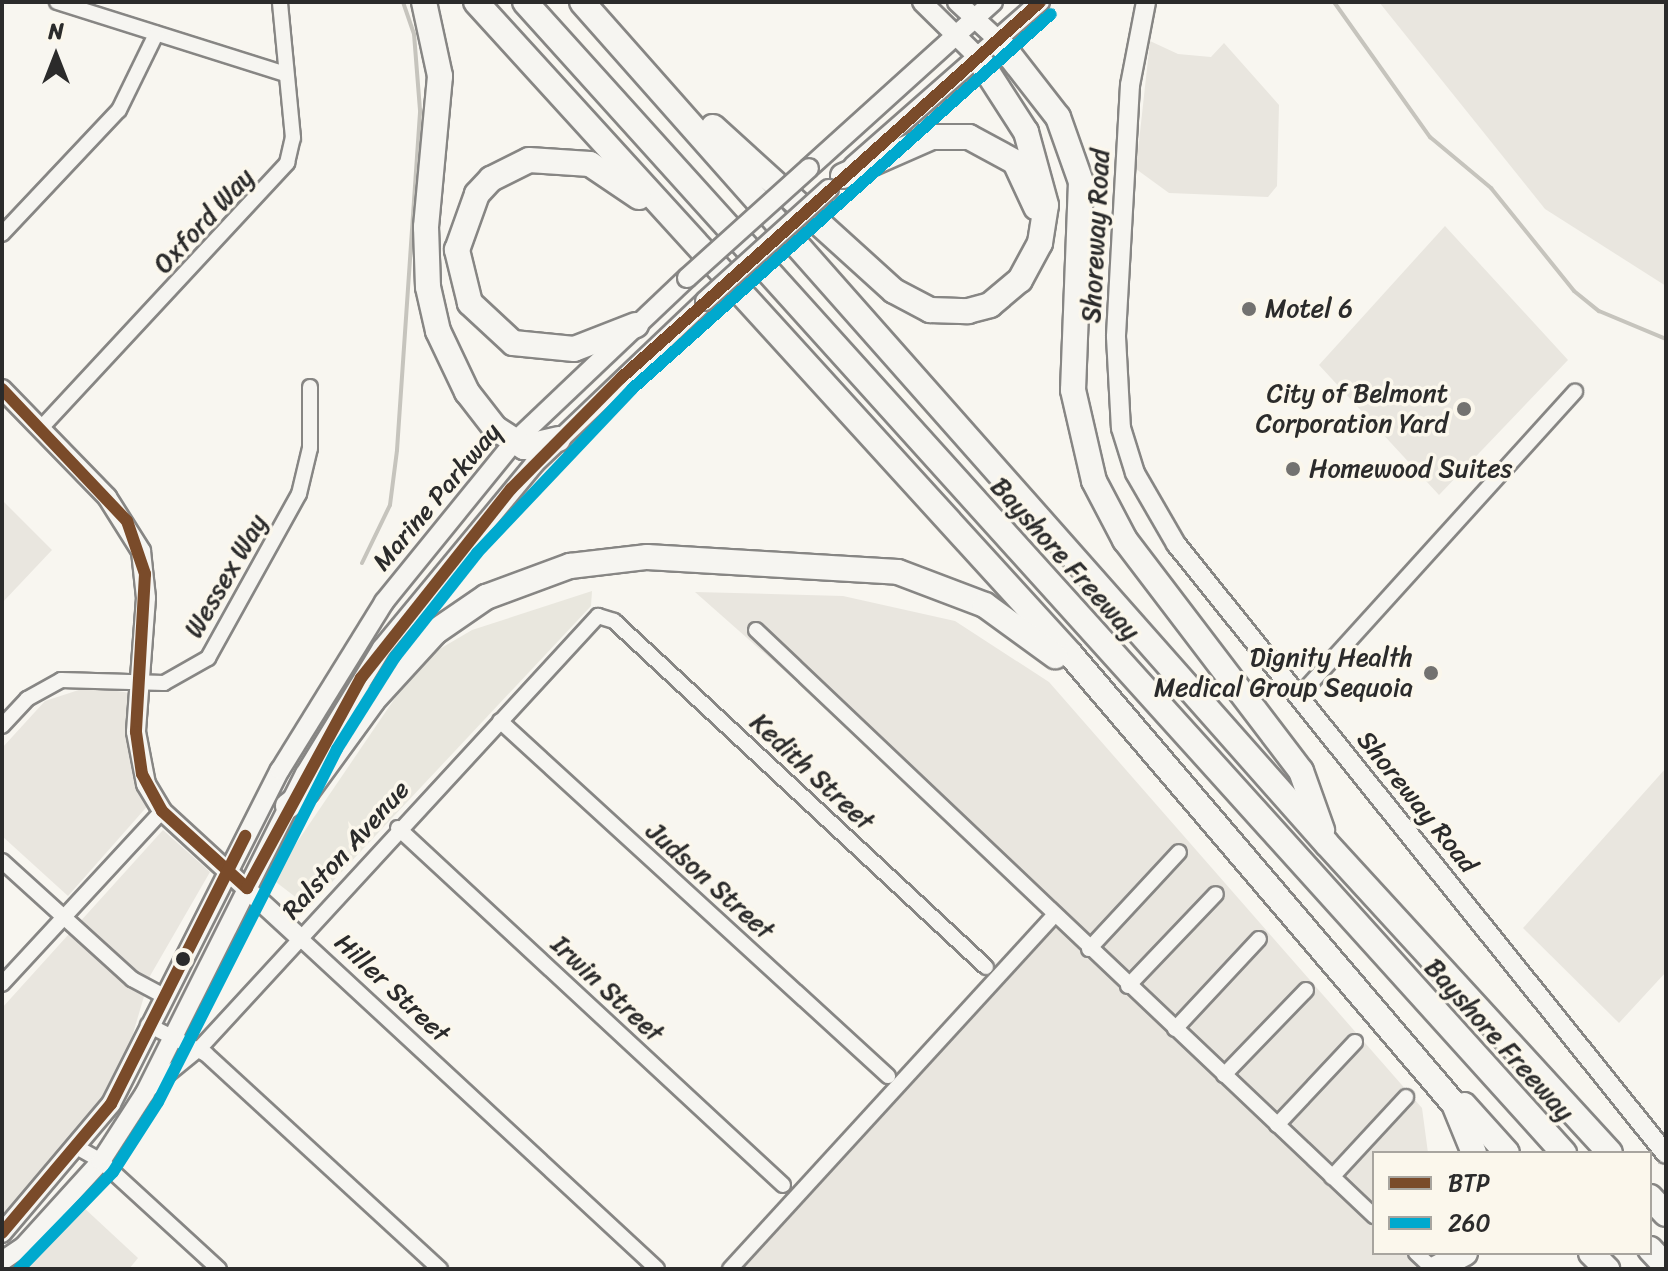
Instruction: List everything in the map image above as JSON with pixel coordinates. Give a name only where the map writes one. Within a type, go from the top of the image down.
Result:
[{"type":"highway","points":[[424,2],[440,76],[426,227],[432,309],[467,392],[513,443],[535,447],[558,439]]},
{"type":"highway","points":[[476,2],[1105,699],[1358,999],[1454,1104],[1473,1151]]},
{"type":"highway","name":"Bayshore Freeway","points":[[525,2],[1562,1151]]},
{"type":"highway","points":[[582,2],[816,224],[912,302],[949,313],[990,305],[1020,280],[1035,254],[1046,205],[1041,170],[1016,113],[977,56]]},
{"type":"highway","name":"Bayshore Freeway","points":[[582,2],[1327,844],[1608,1151]]},
{"type":"highway","points":[[997,39],[1046,98],[1081,182],[1073,390],[1094,481],[1125,540],[1301,771],[1327,844]]},
{"type":"highway","points":[[836,182],[932,137],[986,142],[1015,162],[1032,191],[1035,254]]},
{"type":"highway","points":[[636,325],[552,351],[496,332],[462,288],[457,250],[467,211],[491,179],[509,168],[569,158],[609,174],[682,231]]},
{"type":"highway","points":[[288,806],[307,791],[373,700],[435,632],[515,583],[596,561],[675,557],[919,577],[1006,618],[1105,699]]},
{"type":"highway","points":[[1358,999],[1420,1055],[1505,1151]]},
{"type":"highway","points":[[1652,1199],[1666,1214]]},
{"type":"highway","points":[[1652,1251],[1666,1266]]},
{"type":"highway","points":[[1434,1269],[1461,1255]]},
{"type":"main road","points":[[922,2],[954,37],[977,56]]},
{"type":"main road","points":[[957,2],[997,39]]},
{"type":"main road","name":"Marine Parkway","points":[[78,1148],[111,1104],[162,995],[227,870],[362,634],[513,443],[687,278],[993,2]]},
{"type":"main road","name":"Marine Parkway","points":[[145,1093],[288,806],[382,648],[558,439],[836,182],[1040,2]]},
{"type":"main road","name":"Shoreway Road","points":[[1146,2],[1130,85],[1116,337],[1121,428],[1135,473],[1161,522],[1666,1154]]},
{"type":"main road","name":"Hiller Street","points":[[2,389],[107,497],[141,551],[146,598],[138,684],[142,774],[162,811],[301,939]]},
{"type":"main road","name":"Ralston Avenue","points":[[2,1261],[24,1246],[101,1161],[145,1093]]},
{"type":"main road","points":[[2,1233],[78,1148]]},
{"type":"street","points":[[57,2],[286,74]]},
{"type":"street","name":"Oxford Way","points":[[41,428],[287,163],[293,138],[280,2]]},
{"type":"street","points":[[2,234],[119,110],[156,34]]},
{"type":"street","name":"Wessex Way","points":[[2,726],[27,699],[61,680],[138,684],[182,678],[208,658],[299,494],[310,448],[310,387]]},
{"type":"street","points":[[1299,696],[1575,392]]},
{"type":"street","name":"Ralston Avenue","points":[[145,1093],[199,1049],[593,618],[603,615]]},
{"type":"street","name":"Kedith Street","points":[[603,615],[986,967]]},
{"type":"street","points":[[756,630],[1053,916],[1372,1214]]},
{"type":"street","name":"Judson Street","points":[[500,721],[888,1076]]},
{"type":"street","points":[[2,984],[162,811]]},
{"type":"street","name":"Irwin Street","points":[[398,828],[783,1185]]},
{"type":"street","points":[[1089,949],[1179,852]]},
{"type":"street","points":[[2,861],[132,979],[162,995]]},
{"type":"street","points":[[1128,986],[1216,894]]},
{"type":"street","points":[[730,1269],[1053,916]]},
{"type":"street","name":"Hiller Street","points":[[301,939],[657,1269]]},
{"type":"street","points":[[1175,1029],[1259,939]]},
{"type":"street","points":[[1224,1075],[1306,990]]},
{"type":"street","points":[[148,1025],[199,1049],[440,1269]]},
{"type":"street","points":[[1277,1125],[1355,1042]]},
{"type":"street","points":[[1332,1177],[1406,1097]]},
{"type":"street","points":[[78,1148],[101,1161],[219,1269]]},
{"type":"street","points":[[1418,1255],[1434,1269]]},
{"type":"shaded area","points":[[1379,2],[1666,2],[1666,286],[1545,209]]},
{"type":"shaded area","points":[[1150,41],[1178,54],[1211,57],[1224,43],[1279,105],[1277,186],[1268,197],[1169,193],[1136,169]]},
{"type":"shaded area","points":[[1445,226],[1568,360],[1439,495],[1319,365]]},
{"type":"shaded area","points":[[2,500],[52,550],[2,603]]},
{"type":"shaded area","points":[[592,591],[591,606],[332,882],[302,902],[272,879],[395,698],[438,650],[472,630]]},
{"type":"shaded area","points":[[695,592],[843,596],[955,621],[1049,682],[1422,1108],[1428,1151],[1372,1151],[1372,1255],[1422,1255],[1420,1269],[736,1269],[1052,907]]},
{"type":"shaded area","points":[[88,687],[131,693],[151,802],[68,896],[2,836],[2,748],[45,701]]},
{"type":"shaded area","points":[[1666,768],[1666,972],[1619,1023],[1523,928]]},
{"type":"shaded area","points":[[163,830],[210,872],[150,976],[117,1088],[2,1218],[2,1008]]},
{"type":"shaded area","points":[[82,1206],[138,1258],[129,1269],[22,1269]]},
{"type":"waterway","points":[[362,563],[390,505],[397,450],[420,110],[414,34],[403,2]]},
{"type":"waterway","points":[[1334,2],[1430,137],[1491,188],[1574,291],[1599,311],[1666,339]]},
{"type":"transit line","name":"BTP","points":[[2,389],[127,521],[145,574],[136,732],[142,774],[162,811],[247,888],[361,678],[511,489],[621,378],[1040,2]]},
{"type":"transit line","name":"260","points":[[19,1269],[113,1172],[158,1102],[337,749],[395,657],[477,553],[632,389],[1051,14]]},
{"type":"transit line","name":"BTP","points":[[2,1233],[111,1104],[245,836]]},
{"type":"place","name":"Motel 6","points":[[1249,309]]},
{"type":"place","name":"City of Belmont Corporation Yard","points":[[1464,409]]},
{"type":"place","name":"Homewood Suites","points":[[1293,469]]},
{"type":"place","name":"Dignity Health Medical Group Sequoia","points":[[1431,673]]}]
